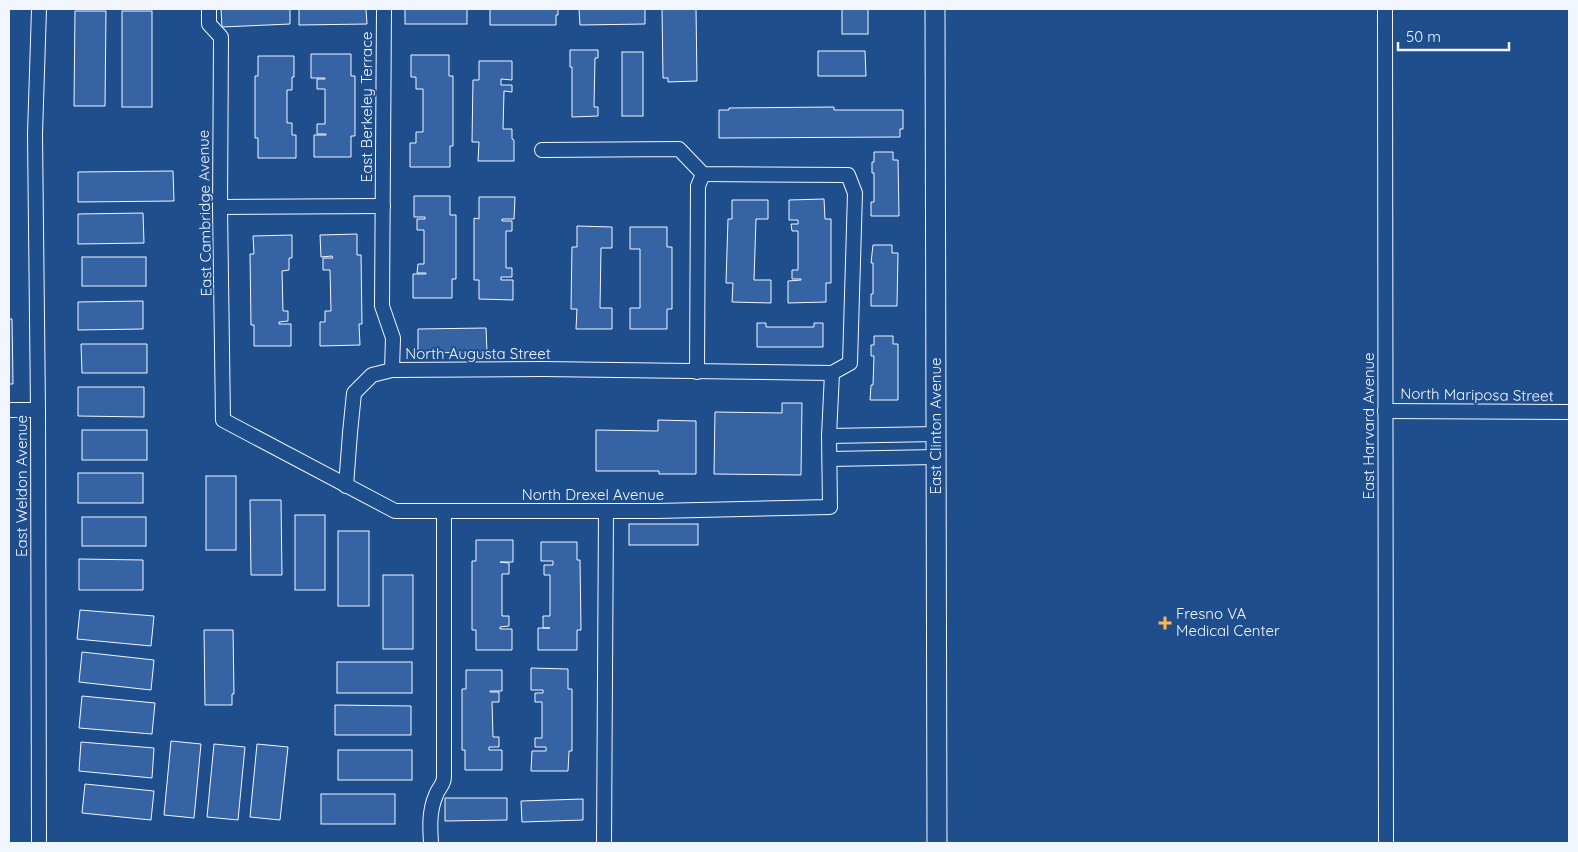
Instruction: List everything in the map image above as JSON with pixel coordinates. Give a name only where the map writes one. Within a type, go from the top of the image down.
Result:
[{"type":"main road","name":"East Clinton Avenue","points":[[935,9],[937,843]]},
{"type":"street","name":"East Weldon Avenue","points":[[39,9],[35,134],[39,843]]},
{"type":"street","name":"East Cambridge Avenue","points":[[209,9],[210,24],[220,36],[220,207],[224,420]]},
{"type":"street","name":"East Berkeley Terrace","points":[[383,206],[384,9]]},
{"type":"street","name":"East Harvard Avenue","points":[[1385,9],[1386,843]]},
{"type":"street","points":[[542,150],[680,149],[703,174],[848,175],[855,193],[850,363],[832,373],[829,436],[830,459],[936,457]]},
{"type":"street","points":[[697,372],[698,186],[703,174]]},
{"type":"street","points":[[220,207],[383,206]]},
{"type":"street","name":"North Augusta Street","points":[[383,206],[382,306],[393,338],[392,370],[832,373]]},
{"type":"street","points":[[346,486],[354,393],[372,375],[392,370]]},
{"type":"street","points":[[9,410],[38,410]]},
{"type":"street","name":"North Mariposa Street","points":[[1385,411],[1569,412]]},
{"type":"street","name":"North Drexel Avenue","points":[[224,420],[395,511],[606,511],[830,506],[830,459]]},
{"type":"street","points":[[829,436],[936,434]]},
{"type":"street","points":[[431,843],[431,811],[436,794],[444,783],[444,511]]},
{"type":"street","points":[[604,843],[606,511]]},
{"type":"building","points":[[221,9],[290,9],[290,24],[222,27]]},
{"type":"building","points":[[299,9],[366,9],[367,24],[299,25]]},
{"type":"building","points":[[405,9],[467,9],[467,24],[405,24]]},
{"type":"building","points":[[490,9],[558,9],[558,15],[556,15],[556,25],[490,25]]},
{"type":"building","points":[[579,9],[645,9],[645,24],[580,25]]},
{"type":"building","points":[[662,9],[696,9],[697,81],[668,82],[668,78],[663,78]]},
{"type":"building","points":[[842,9],[868,9],[868,34],[842,34]]},
{"type":"building","points":[[75,11],[106,11],[105,106],[74,106]]},
{"type":"building","points":[[122,11],[152,11],[152,107],[122,107]]},
{"type":"building","points":[[570,50],[598,50],[598,58],[595,58],[594,107],[598,107],[598,116],[572,117]]},
{"type":"building","points":[[818,51],[865,51],[866,76],[818,76]]},
{"type":"building","points":[[622,52],[643,52],[643,116],[622,116]]},
{"type":"building","points":[[311,54],[351,54],[351,76],[355,76],[355,136],[351,136],[351,157],[314,157],[314,135],[326,135],[317,134],[317,124],[325,124],[325,89],[317,89],[317,79],[325,78],[311,78]]},
{"type":"building","points":[[411,55],[449,55],[449,76],[453,76],[453,146],[450,146],[450,167],[410,167],[410,143],[416,143],[416,132],[423,132],[423,89],[416,89],[416,77],[411,77]]},
{"type":"building","points":[[258,56],[294,56],[292,90],[287,90],[287,123],[292,123],[292,135],[296,135],[296,158],[258,158],[258,138],[255,138],[255,76],[258,76]]},
{"type":"building","points":[[479,61],[512,61],[512,80],[501,79],[501,85],[512,85],[512,92],[504,91],[503,129],[512,129],[514,161],[478,161],[479,142],[472,142],[473,80],[479,80]]},
{"type":"building","points":[[834,107],[834,110],[903,110],[903,129],[900,129],[900,137],[719,138],[719,110],[729,110],[729,108]]},
{"type":"building","points":[[874,152],[893,152],[893,160],[898,160],[899,216],[871,216],[871,202],[874,202],[872,162],[874,162]]},
{"type":"building","points":[[173,171],[174,201],[78,202],[78,172]]},
{"type":"building","points":[[414,196],[450,196],[450,215],[456,215],[456,279],[452,279],[452,298],[413,298],[413,274],[426,274],[417,273],[418,264],[424,264],[424,230],[417,230],[417,219],[425,219],[425,217],[414,217]]},
{"type":"building","points":[[479,197],[515,197],[514,219],[502,219],[502,221],[512,221],[512,231],[506,231],[506,268],[512,268],[512,277],[501,277],[501,280],[513,280],[513,300],[479,299],[479,280],[474,280],[474,218],[479,219]]},
{"type":"building","points":[[824,199],[825,219],[831,219],[831,283],[826,283],[826,302],[788,303],[788,281],[801,280],[792,279],[792,270],[798,270],[798,231],[792,231],[791,224],[798,224],[798,220],[789,220],[789,200]]},
{"type":"building","points":[[732,200],[768,200],[768,219],[756,219],[754,280],[771,280],[771,303],[732,302],[733,283],[726,283],[728,219],[732,219]]},
{"type":"building","points":[[143,213],[144,243],[78,244],[78,214]]},
{"type":"building","points":[[577,226],[612,227],[612,248],[601,248],[600,308],[612,308],[612,329],[576,329],[577,309],[571,309],[572,247],[577,247]]},
{"type":"building","points":[[630,227],[667,227],[667,247],[672,247],[672,309],[667,309],[667,329],[630,329],[630,308],[640,308],[640,249],[630,249]]},
{"type":"building","points":[[357,234],[357,255],[361,255],[362,324],[359,324],[360,345],[320,346],[320,322],[325,322],[325,311],[331,311],[330,270],[323,270],[323,258],[333,258],[332,256],[321,257],[320,235]]},
{"type":"building","points":[[292,235],[292,258],[289,258],[289,270],[282,271],[283,311],[288,311],[288,321],[279,322],[279,324],[291,324],[291,346],[254,346],[254,325],[251,325],[250,254],[254,254],[253,236]]},
{"type":"building","points":[[873,245],[892,245],[892,253],[898,253],[897,306],[871,306],[871,294],[873,294],[873,263],[871,263]]},
{"type":"building","points":[[82,257],[146,257],[146,286],[82,286]]},
{"type":"building","points":[[143,301],[143,329],[78,330],[78,302]]},
{"type":"building","points":[[9,319],[12,319],[13,384],[9,384]]},
{"type":"building","points":[[757,323],[766,323],[766,327],[814,327],[814,323],[823,323],[823,347],[757,347]]},
{"type":"building","points":[[486,328],[487,352],[418,353],[418,329]]},
{"type":"building","points":[[874,336],[893,336],[893,344],[898,344],[898,400],[870,400],[871,385],[873,385],[874,356],[871,356],[871,345],[874,345]]},
{"type":"building","points":[[81,344],[147,344],[147,373],[82,373]]},
{"type":"building","points":[[78,387],[144,387],[144,417],[78,416]]},
{"type":"building","points":[[782,403],[802,403],[801,475],[714,474],[715,412],[782,413]]},
{"type":"building","points":[[658,420],[696,421],[696,474],[659,474],[659,471],[596,471],[596,430],[658,431]]},
{"type":"building","points":[[82,430],[147,430],[147,460],[82,460]]},
{"type":"building","points":[[78,473],[143,473],[143,503],[78,503]]},
{"type":"building","points":[[206,476],[236,476],[236,550],[206,550]]},
{"type":"building","points":[[250,500],[281,500],[282,575],[251,575]]},
{"type":"building","points":[[295,515],[325,515],[325,590],[295,590]]},
{"type":"building","points":[[82,517],[146,517],[146,546],[82,546]]},
{"type":"building","points":[[629,524],[698,524],[698,545],[629,545]]},
{"type":"building","points":[[338,531],[369,531],[369,606],[338,606]]},
{"type":"building","points":[[476,540],[513,540],[513,562],[500,562],[509,563],[509,574],[502,574],[502,616],[509,616],[509,626],[500,627],[500,629],[512,629],[512,650],[476,650],[476,630],[472,630],[472,561],[476,561]]},
{"type":"building","points":[[541,542],[577,542],[577,560],[580,560],[581,630],[577,630],[577,650],[538,650],[538,628],[543,628],[543,616],[550,616],[550,575],[544,575],[544,565],[553,565],[553,561],[541,561]]},
{"type":"building","points":[[79,559],[143,560],[143,590],[79,590]]},
{"type":"building","points":[[383,575],[413,575],[413,649],[383,649]]},
{"type":"building","points":[[80,610],[154,616],[151,646],[77,639]]},
{"type":"building","points":[[204,630],[233,630],[234,694],[232,694],[232,705],[205,705]]},
{"type":"building","points":[[82,652],[154,660],[151,690],[79,682]]},
{"type":"building","points":[[337,662],[412,662],[412,693],[337,693]]},
{"type":"building","points":[[531,668],[568,669],[568,689],[572,689],[572,751],[569,751],[568,771],[531,771],[532,751],[546,751],[546,747],[535,747],[535,738],[542,738],[542,702],[535,702],[535,693],[543,693],[543,690],[531,690]]},
{"type":"building","points":[[466,670],[502,670],[502,691],[490,691],[499,692],[499,702],[492,702],[493,737],[499,737],[499,747],[489,747],[489,750],[502,750],[502,770],[465,770],[465,750],[462,750],[462,689],[466,689]]},
{"type":"building","points":[[82,696],[155,703],[152,734],[79,728]]},
{"type":"building","points":[[335,705],[411,706],[411,735],[335,735]]},
{"type":"building","points":[[171,741],[201,744],[194,818],[164,815]]},
{"type":"building","points":[[81,742],[154,748],[152,778],[79,771]]},
{"type":"building","points":[[214,744],[245,747],[238,820],[207,817]]},
{"type":"building","points":[[257,744],[288,747],[280,820],[250,817]]},
{"type":"building","points":[[338,750],[412,750],[412,780],[338,780]]},
{"type":"building","points":[[85,784],[154,791],[151,820],[82,813]]},
{"type":"building","points":[[321,794],[395,794],[395,824],[321,824]]},
{"type":"building","points":[[445,798],[507,798],[507,820],[445,821]]},
{"type":"building","points":[[583,799],[583,820],[522,822],[521,801]]},
{"type":"place","name":"Fresno VA Medical Center","points":[[1165,623]]}]
